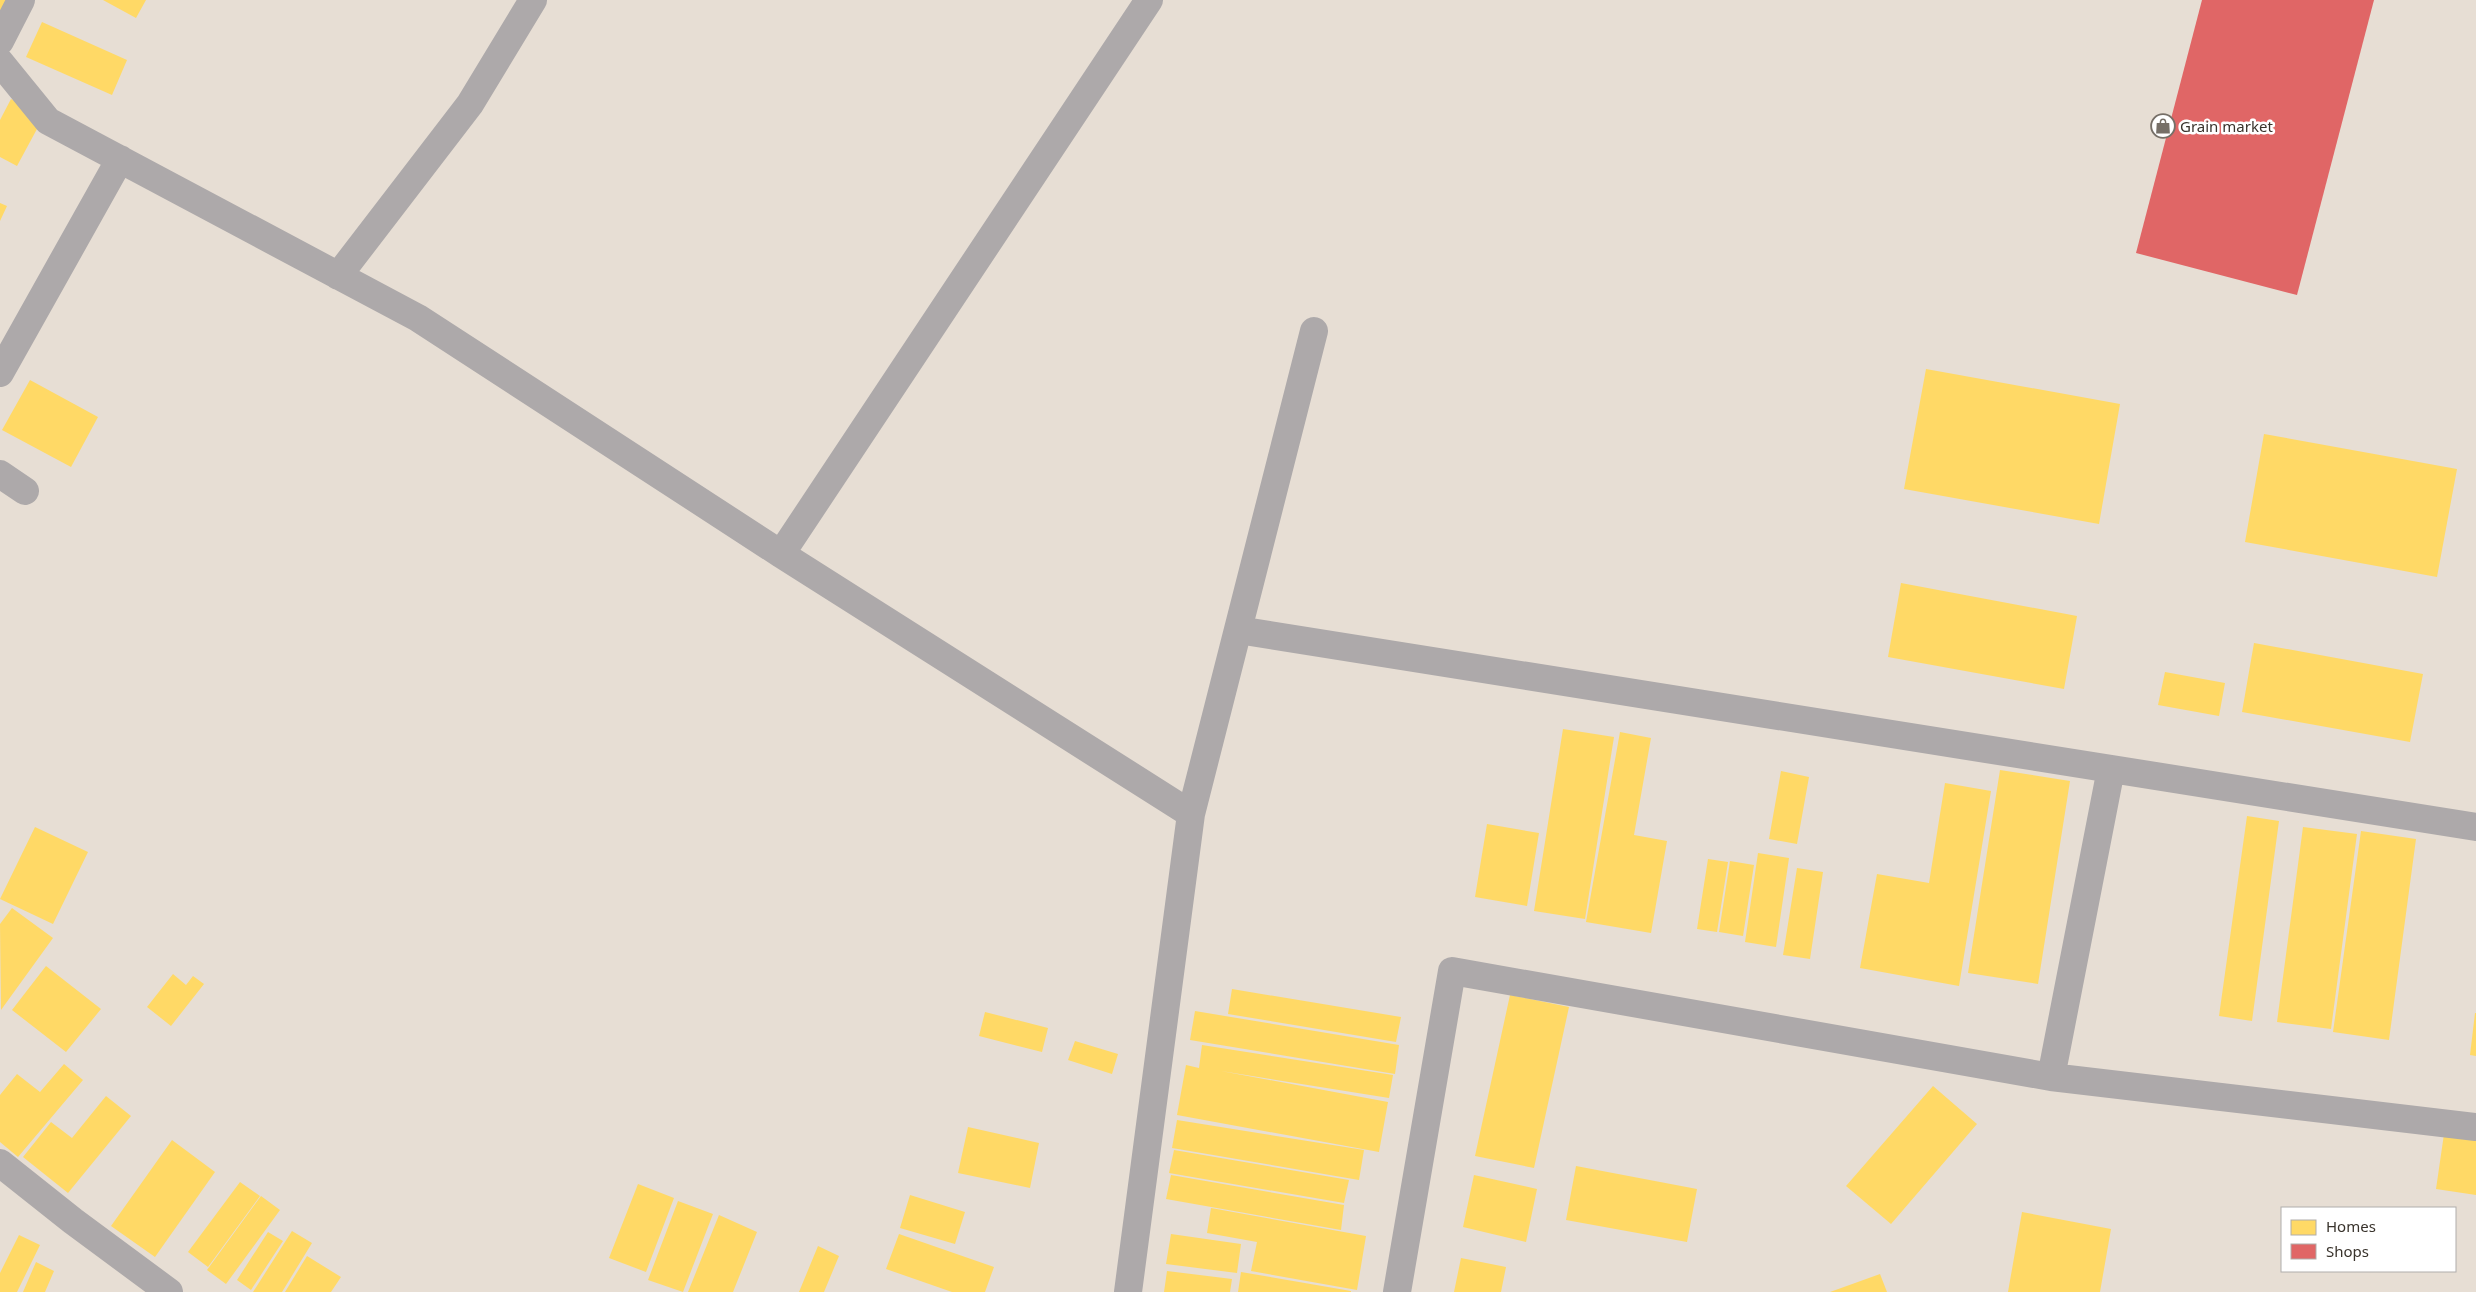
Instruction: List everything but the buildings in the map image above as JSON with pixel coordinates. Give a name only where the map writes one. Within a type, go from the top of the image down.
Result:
[{"type":"street","points":[[0,41],[21,0]]},
{"type":"street","points":[[338,276],[470,104],[533,0]]},
{"type":"street","points":[[781,554],[1149,0]]},
{"type":"street","points":[[3,74],[48,121],[418,318],[781,554],[1191,814]]},
{"type":"street","points":[[0,373],[120,159]]},
{"type":"street","points":[[1128,1292],[1191,814],[1314,331]]},
{"type":"street","points":[[0,474],[25,491]]},
{"type":"street","points":[[1238,630],[2476,827]]},
{"type":"street","points":[[2051,1077],[2111,769]]},
{"type":"street","points":[[1397,1292],[1452,971],[2051,1077],[2476,1127]]},
{"type":"street","points":[[0,1163],[73,1221],[169,1292]]},
{"type":"place","name":"Grain market","points":[[2163,126]]}]
